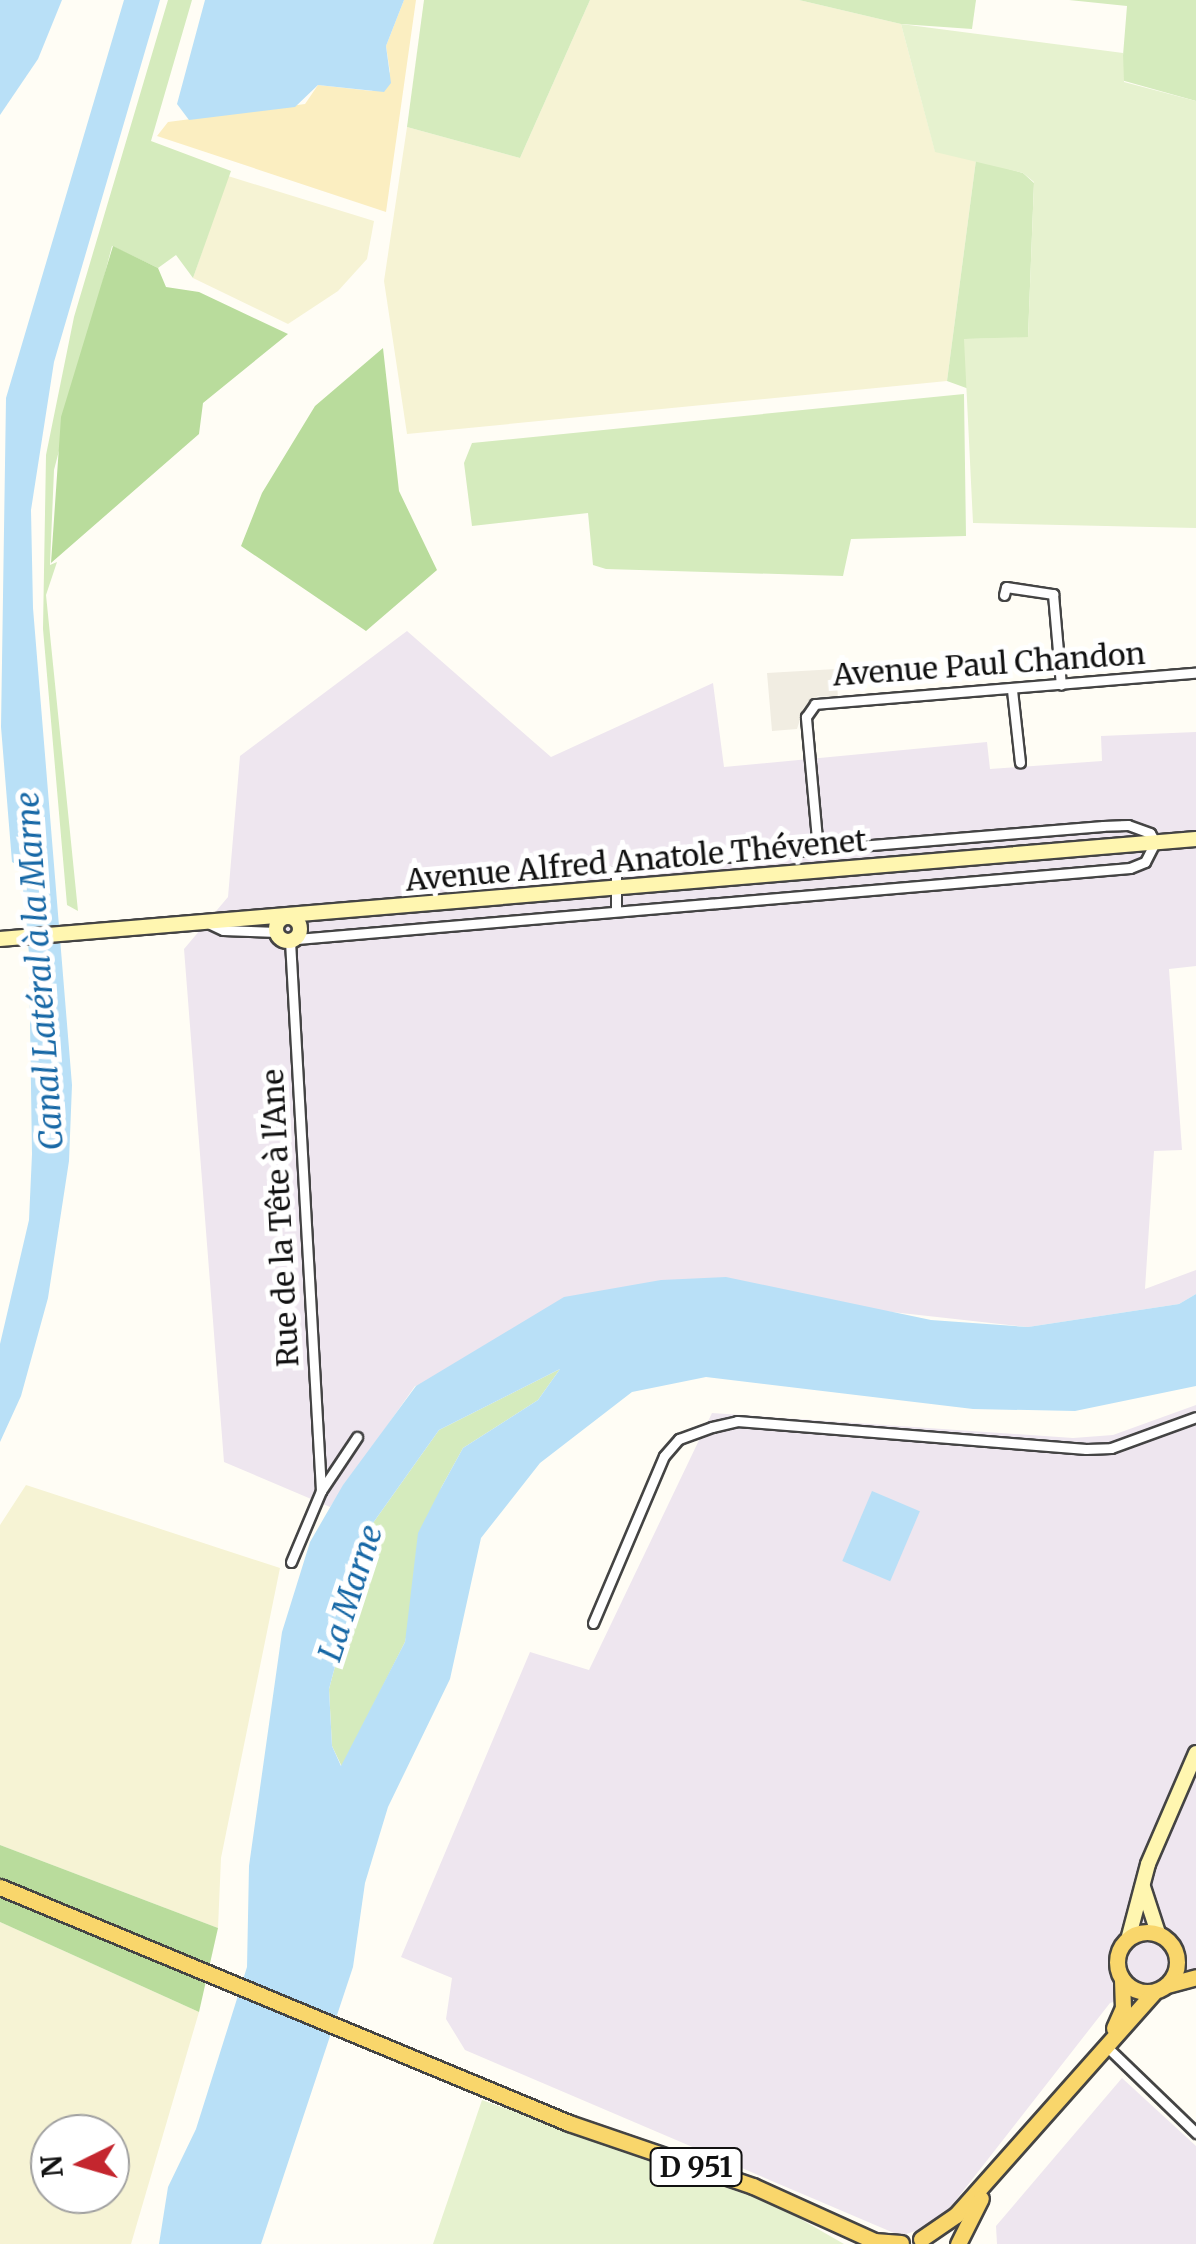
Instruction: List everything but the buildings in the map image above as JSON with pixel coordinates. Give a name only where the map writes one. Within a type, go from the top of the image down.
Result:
[{"type":"main road","name":"Avenue Alfred Anatole Thévenet","points":[[1,939],[210,924],[293,930],[318,915],[1196,839]]},
{"type":"main road","points":[[277,932],[293,930]]},
{"type":"main road","points":[[1106,2041],[1123,2008],[1122,1979],[1116,1963],[1129,1936],[1142,1880],[1196,1753]]},
{"type":"main road","points":[[1142,1880],[1158,1933],[1176,1954],[1196,1962]]},
{"type":"main road","name":"D 951","points":[[0,1887],[394,2053],[874,2241],[900,2243]]},
{"type":"main road","points":[[1129,1936],[1158,1933]]},
{"type":"main road","points":[[900,2243],[922,2238],[956,2215],[1106,2041],[1160,1988],[1176,1954]]},
{"type":"main road","points":[[1122,1979],[1136,1990],[1160,1988],[1196,1977]]},
{"type":"main road","points":[[958,2244],[1026,2132]]},
{"type":"main road","name":"D 951","points":[[820,2217],[853,2244]]},
{"type":"main road","points":[[922,2238],[938,2244]]},
{"type":"street","points":[[1004,595],[1006,587],[1053,594],[1062,685]]},
{"type":"street","name":"Avenue Paul Chandon","points":[[818,850],[806,717],[815,704],[1196,673]]},
{"type":"street","points":[[1012,690],[1020,763]]},
{"type":"street","points":[[293,930],[616,910],[655,912],[692,903],[1130,868],[1145,862],[1155,842],[1150,833],[1115,826],[631,865],[616,872],[616,910]]},
{"type":"street","points":[[210,924],[223,930],[277,932]]},
{"type":"street","name":"Rue de la Tête à l'Ane","points":[[293,930],[321,1491]]},
{"type":"street","points":[[592,1623],[664,1456],[680,1439],[712,1428],[737,1421],[1086,1449],[1111,1448],[1196,1417]]},
{"type":"street","points":[[292,1562],[321,1491],[357,1437]]},
{"type":"street","points":[[1106,2041],[1196,2133]]},
{"type":"shaded area","points":[[590,0],[799,0],[901,24],[935,151],[976,160],[947,381],[407,434],[384,281],[407,127],[520,158]]},
{"type":"shaded area","points":[[228,176],[374,221],[367,259],[338,291],[288,324],[193,278]]},
{"type":"shaded area","points":[[407,631],[551,757],[713,683],[724,767],[987,742],[990,769],[1102,761],[1101,736],[1196,732],[1196,966],[1169,969],[1182,1150],[1154,1151],[1145,1289],[1196,1270],[1196,1294],[1179,1304],[1028,1327],[874,1310],[415,1386],[330,1507],[224,1462],[184,949],[228,897],[240,756]]},
{"type":"shaded area","points":[[836,669],[838,698],[818,696],[804,707],[797,729],[772,731],[767,673]]},
{"type":"shaded area","points":[[1196,1405],[1196,1975],[1110,2003],[938,2223],[901,2236],[465,2050],[446,2019],[452,1978],[401,1957],[530,1652],[589,1670],[712,1413],[1073,1438],[1113,1435]]},
{"type":"shaded area","points":[[26,1485],[280,1568],[221,1858],[218,1928],[0,1845],[0,1525]]},
{"type":"shaded area","points":[[0,1922],[199,2012],[131,2244],[0,2244]]},
{"type":"shaded area","points":[[1122,2078],[1196,2146],[1196,2244],[997,2244],[996,2226]]},
{"type":"green space","points":[[168,0],[192,0],[151,141],[231,171],[193,278],[176,255],[158,268],[112,246],[54,470],[50,565],[57,562],[46,595],[78,911],[67,905],[43,629],[46,455],[74,317]]},
{"type":"green space","points":[[424,0],[590,0],[520,158],[407,127]]},
{"type":"green space","points":[[799,0],[976,0],[972,29],[901,24]]},
{"type":"green space","points":[[1069,0],[1196,0],[1196,101],[1121,80],[1127,6]]},
{"type":"green space","points":[[901,24],[1123,53],[1124,82],[1196,101],[1196,528],[973,523],[964,339],[1028,337],[1034,182],[1023,173],[935,152]]},
{"type":"green space","points":[[976,160],[1023,173],[1034,183],[1028,338],[965,339],[969,389],[947,381]]},
{"type":"green space","points":[[113,246],[158,268],[166,287],[199,292],[288,334],[203,403],[199,434],[51,563],[61,417]]},
{"type":"green space","points":[[383,348],[399,491],[437,570],[366,631],[241,546],[262,493],[315,406]]},
{"type":"green space","points":[[964,394],[966,536],[851,539],[843,576],[606,569],[593,565],[588,513],[472,526],[464,463],[472,443]]},
{"type":"green space","points":[[560,1369],[538,1400],[463,1448],[441,1488],[405,1642],[342,1767],[332,1746],[329,1689],[373,1523],[439,1430]]},
{"type":"green space","points":[[0,1845],[218,1928],[199,2012],[0,1922]]},
{"type":"green space","points":[[482,2100],[776,2205],[844,2244],[433,2244]]},
{"type":"sand","points":[[404,0],[416,0],[386,212],[157,136],[168,122],[305,104],[318,85],[372,91],[390,72],[386,46]]},
{"type":"water","points":[[0,0],[62,0],[38,59],[0,115]]},
{"type":"water","name":"Canal Latéral à la Marne","points":[[124,0],[160,0],[54,362],[31,510],[33,608],[72,1085],[69,1161],[48,1298],[21,1396],[0,1442],[0,1344],[29,1220],[32,1154],[29,954],[21,867],[12,862],[1,727],[6,398]]},
{"type":"water","points":[[205,0],[404,0],[386,46],[391,83],[384,92],[318,85],[295,107],[189,120],[177,104]]},
{"type":"water","name":"La Marne","points":[[726,1277],[931,1320],[1028,1327],[1179,1304],[1196,1294],[1196,1386],[1075,1411],[973,1409],[706,1377],[632,1392],[540,1463],[481,1538],[450,1679],[388,1807],[365,1883],[353,1967],[261,2244],[159,2244],[168,2187],[196,2129],[247,1967],[249,1866],[282,1632],[310,1542],[343,1485],[416,1386],[564,1297],[661,1280]],"holes":[[[560,1369],[538,1400],[463,1448],[441,1488],[418,1533],[405,1642],[341,1766],[332,1746],[329,1689],[373,1523],[439,1430]]]},
{"type":"water","points":[[872,1491],[920,1511],[890,1581],[842,1561]]}]
